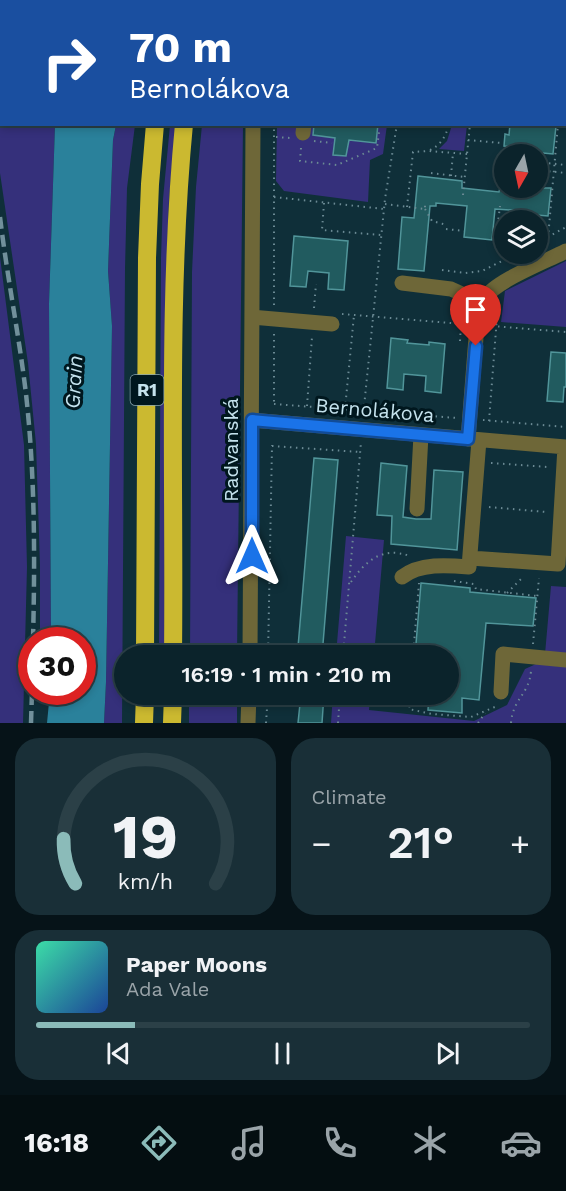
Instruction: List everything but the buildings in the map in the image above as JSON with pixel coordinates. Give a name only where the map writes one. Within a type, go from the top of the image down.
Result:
[{"type":"highway","name":"R1","points":[[145,645],[147,258],[155,126]]},
{"type":"highway","name":"R1","points":[[173,645],[175,260],[178,186],[184,126]]},
{"type":"highway","points":[[144,723],[145,705]]},
{"type":"highway","points":[[172,723],[173,705]]},
{"type":"street","name":"Radvanská","points":[[250,645],[253,126]]},
{"type":"street","points":[[402,577],[408,572],[450,566],[469,567],[477,462],[469,419],[477,325],[482,303],[491,290],[498,285],[566,251]]},
{"type":"street","points":[[402,283],[440,287],[482,303]]},
{"type":"street","points":[[252,317],[313,322],[333,319]]},
{"type":"street","name":"Bernolákova","points":[[252,420],[565,447]]},
{"type":"street","points":[[417,509],[422,435]]},
{"type":"street","points":[[470,558],[558,564],[565,447]]},
{"type":"street","points":[[501,692],[503,654],[566,660]]},
{"type":"street","points":[[248,723],[249,705]]},
{"type":"path","points":[[274,126],[274,404],[566,427]]},
{"type":"path","points":[[274,136],[300,132],[300,161],[337,165],[377,148],[380,126]]},
{"type":"path","points":[[363,422],[381,235],[397,126]]},
{"type":"path","points":[[428,151],[444,138],[448,126]]},
{"type":"path","points":[[463,195],[470,126]]},
{"type":"path","points":[[548,238],[558,126]]},
{"type":"path","points":[[468,140],[501,143]]},
{"type":"path","points":[[408,207],[413,152],[467,154]]},
{"type":"path","points":[[451,176],[453,153]]},
{"type":"path","points":[[548,163],[566,165]]},
{"type":"path","points":[[548,171],[566,173]]},
{"type":"path","points":[[431,173],[465,178]]},
{"type":"path","points":[[274,197],[384,209]]},
{"type":"path","points":[[324,203],[322,230],[381,235]]},
{"type":"path","points":[[385,204],[425,207],[432,221],[464,231]]},
{"type":"path","points":[[499,210],[500,206]]},
{"type":"path","points":[[548,238],[566,227]]},
{"type":"path","points":[[442,270],[465,273],[482,271],[494,264]]},
{"type":"path","points":[[307,406],[316,284]]},
{"type":"path","points":[[459,341],[463,294]]},
{"type":"path","points":[[489,421],[498,326],[498,297]]},
{"type":"path","points":[[345,410],[354,315]]},
{"type":"path","points":[[333,319],[354,315],[566,332]]},
{"type":"path","points":[[268,645],[272,436]]},
{"type":"path","points":[[344,645],[362,440]]},
{"type":"path","points":[[272,446],[360,452]]},
{"type":"path","points":[[477,462],[564,468]]},
{"type":"path","points":[[474,506],[561,513]]},
{"type":"path","points":[[349,584],[372,559],[387,552],[407,555],[420,572],[414,645]]},
{"type":"path","points":[[507,593],[538,563]]},
{"type":"path","points":[[511,723],[512,709],[530,684],[538,563]]},
{"type":"path","points":[[448,575],[456,582],[474,584],[476,589],[537,596]]},
{"type":"path","points":[[410,705],[410,709],[432,714],[471,717],[501,704],[501,692]]},
{"type":"path","points":[[266,723],[267,705]]},
{"type":"path","points":[[338,723],[339,705]]},
{"type":"path","points":[[478,723],[486,711]]},
{"type":"shaded area","points":[[0,126],[55,126],[49,304],[51,627],[40,627],[36,444],[28,363],[0,173]]},
{"type":"shaded area","points":[[116,126],[135,126],[127,188],[125,269],[123,645],[114,645],[114,705],[122,705],[122,723],[104,723],[112,326],[108,271],[113,140]]},
{"type":"shaded area","points":[[170,126],[176,126],[169,199],[167,258],[165,645],[159,645],[163,199]]},
{"type":"shaded area","points":[[202,126],[243,126],[237,645],[190,645],[192,272]]},
{"type":"shaded area","points":[[277,126],[387,126],[383,154],[370,160],[368,202],[284,191],[276,181]]},
{"type":"shaded area","points":[[452,126],[467,126],[464,151],[439,149],[447,141]]},
{"type":"shaded area","points":[[0,257],[24,445],[27,567],[25,627],[18,627],[18,705],[23,705],[23,723],[0,723]]},
{"type":"shaded area","points":[[566,261],[566,327],[501,322],[505,291]]},
{"type":"shaded area","points":[[346,536],[384,540],[375,645],[337,645]]},
{"type":"shaded area","points":[[551,586],[566,587],[566,656],[545,654]]},
{"type":"shaded area","points":[[536,664],[566,667],[566,723],[331,723],[332,705],[369,705],[369,710],[474,721],[507,705],[525,669]]},
{"type":"shaded area","points":[[189,705],[237,705],[237,723],[189,723]]},
{"type":"water","name":"Grain","points":[[55,126],[116,126],[113,140],[108,271],[112,326],[104,723],[47,723],[49,705],[96,705],[96,627],[51,627],[49,304]]},
{"type":"railway","points":[[0,217],[29,424],[34,517],[33,627]]},
{"type":"railway","points":[[31,723],[32,705]]},
{"type":"route","points":[[252,556],[252,420],[468,439],[476,346]]}]
